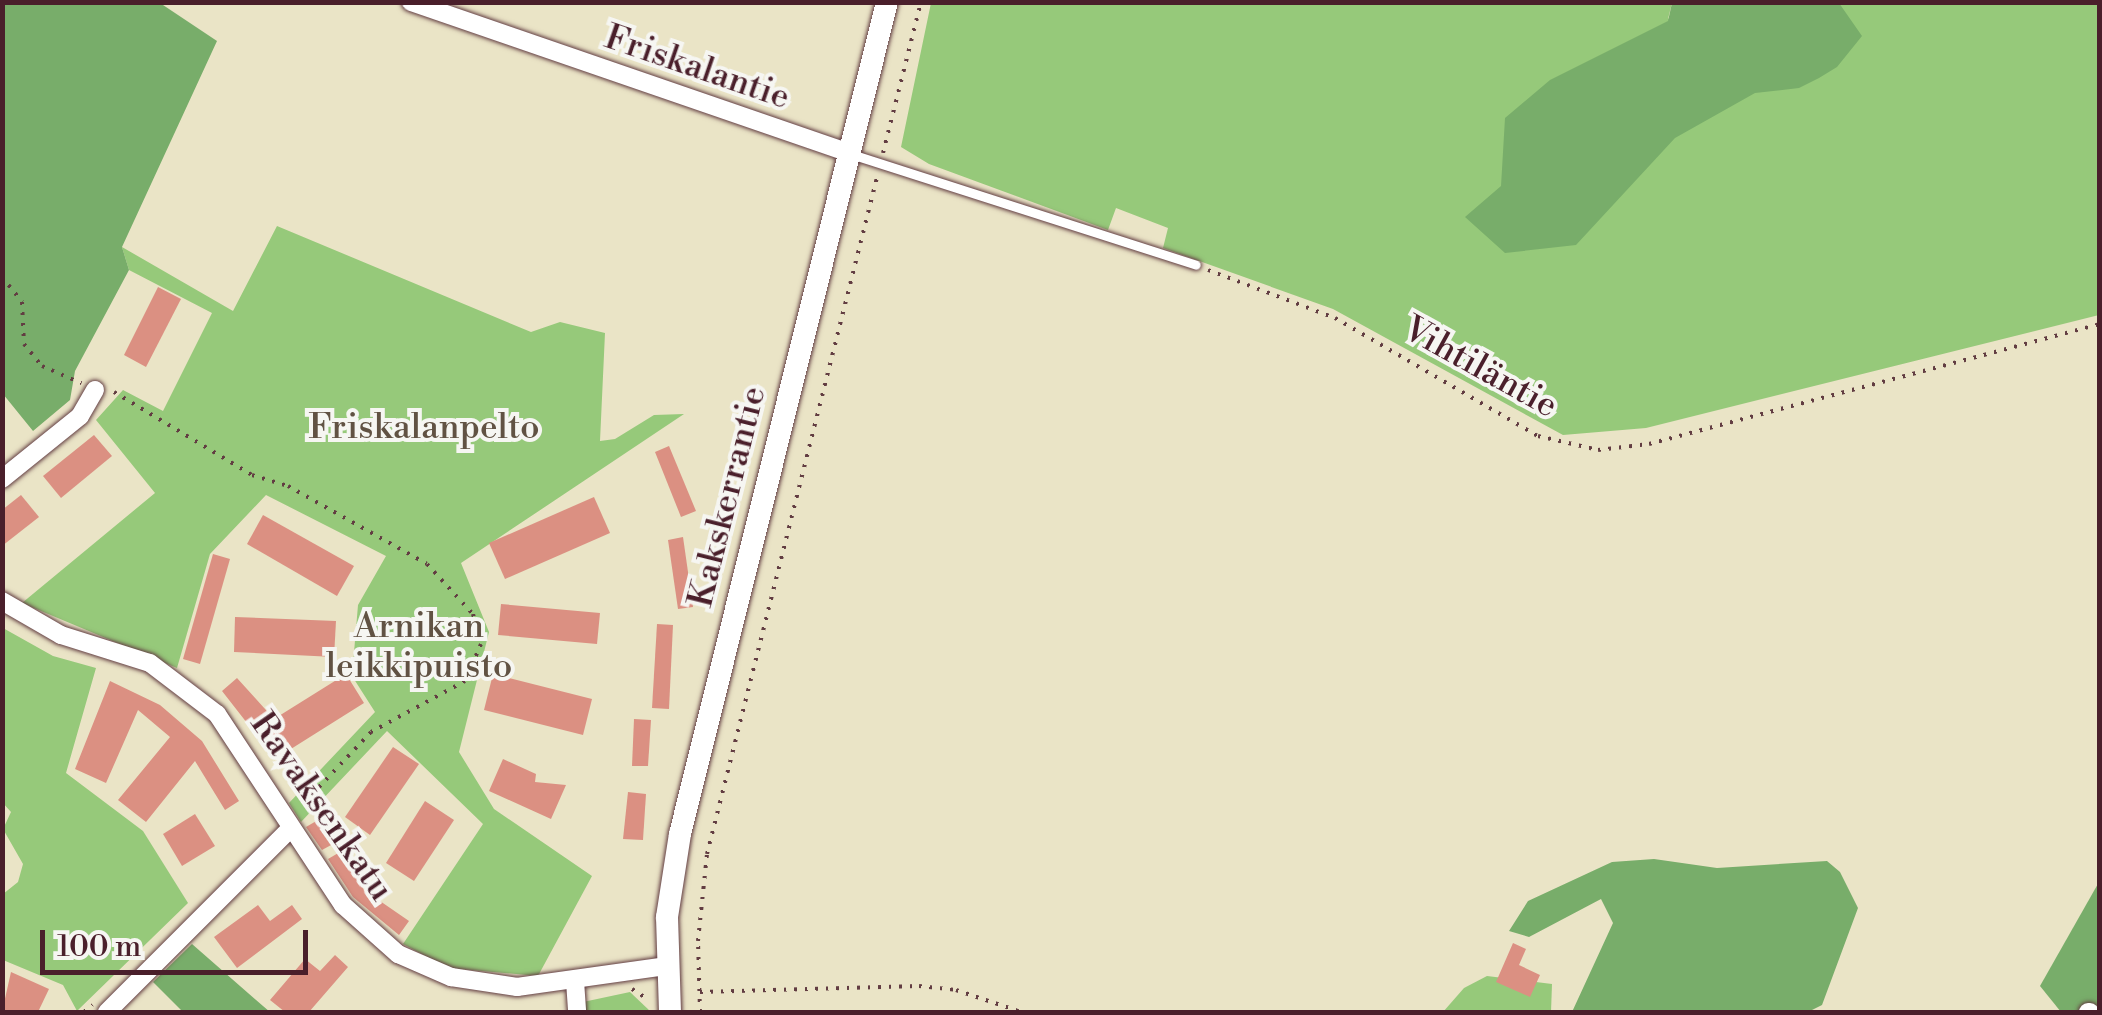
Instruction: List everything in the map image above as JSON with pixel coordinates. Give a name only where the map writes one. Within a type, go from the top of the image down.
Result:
[{"type":"main road","name":"Kakskerrantie","points":[[661,1010],[680,834],[887,2]]},
{"type":"street","name":"Friskalantie","points":[[412,3],[850,153]]},
{"type":"street","points":[[2,479],[80,416],[95,390]]},
{"type":"street","name":"Ravaksenkatu","points":[[2,601],[50,630],[136,657],[184,685],[217,714],[292,821],[343,905],[398,954],[483,985],[575,981],[666,966]]},
{"type":"street","points":[[107,1012],[292,821]]},
{"type":"street","points":[[575,981],[577,1012]]},
{"type":"lane","points":[[850,153],[1196,265]]},
{"type":"path","points":[[700,1012],[699,885],[921,2]]},
{"type":"path","points":[[890,66],[904,70]]},
{"type":"path","name":"Vihtiläntie","points":[[1196,265],[1335,318],[1538,436],[1598,450],[1649,444],[2100,324]]},
{"type":"path","points":[[2,277],[22,302],[24,344],[42,366],[95,390],[116,393],[242,470],[288,486],[427,564],[472,614],[480,644],[465,681],[371,732],[292,821]]},
{"type":"path","points":[[699,992],[918,986],[956,990],[1021,1012]]},
{"type":"path","points":[[628,988],[661,1010]]},
{"type":"green space","points":[[1689,2],[2099,3],[2099,315],[1646,428],[1563,435],[1333,309],[1163,248],[1168,228],[1116,208],[1108,230],[929,164],[901,147],[931,3],[1672,3],[1668,19]]},
{"type":"green space","points":[[2,3],[160,3],[217,41],[122,247],[129,270],[75,371],[70,400],[33,431],[3,394]]},
{"type":"green space","points":[[1672,3],[1839,3],[1862,36],[1837,67],[1819,78],[1799,88],[1755,93],[1675,138],[1576,245],[1505,253],[1465,217],[1501,186],[1505,118],[1550,80],[1668,21]]},
{"type":"green space","name":"Friskalanpelto","points":[[277,226],[531,332],[560,322],[605,333],[600,441],[615,439],[654,415],[684,414],[461,563],[489,632],[459,752],[494,809],[592,876],[538,976],[448,968],[403,944],[483,824],[387,731],[301,822],[289,803],[375,712],[352,676],[358,605],[386,556],[266,495],[210,554],[177,668],[22,603],[155,493],[96,420],[123,390],[163,411],[212,313],[129,270],[122,247],[233,311]]},
{"type":"green space","points":[[3,628],[53,656],[96,668],[66,773],[143,831],[188,903],[77,1011],[63,985],[3,960],[3,894],[18,882],[23,864],[3,829],[11,812],[2,802]]},
{"type":"green space","points":[[1654,859],[1717,868],[1827,861],[1840,872],[1858,908],[1822,1005],[1808,1012],[1572,1012],[1613,923],[1601,899],[1529,937],[1509,931],[1528,901],[1612,862]]},
{"type":"green space","points":[[2099,882],[2099,1012],[2061,1012],[2040,986]]},
{"type":"green space","points":[[192,944],[270,1012],[183,1012],[153,982]]},
{"type":"green space","points":[[1487,976],[1552,984],[1551,1012],[1443,1012],[1464,988]]},
{"type":"green space","points":[[630,992],[651,1012],[584,1012],[583,1002]]},
{"type":"building","points":[[158,287],[181,299],[146,367],[124,355]]},
{"type":"building","points":[[94,435],[112,456],[61,498],[43,476]]},
{"type":"building","points":[[669,446],[696,511],[681,517],[655,452]]},
{"type":"building","points":[[21,495],[39,517],[2,546],[2,510]]},
{"type":"building","points":[[594,497],[610,533],[505,579],[489,543]]},
{"type":"building","points":[[263,515],[354,566],[337,596],[247,544]]},
{"type":"building","points":[[683,537],[693,607],[678,609],[668,540]]},
{"type":"building","points":[[213,554],[230,559],[200,664],[183,659]]},
{"type":"building","points":[[501,604],[600,613],[597,644],[498,635]]},
{"type":"building","points":[[235,617],[336,621],[334,657],[234,652]]},
{"type":"building","points":[[657,624],[673,625],[669,709],[652,708]]},
{"type":"building","points":[[346,674],[364,703],[275,759],[222,691],[237,678],[274,719]]},
{"type":"building","points":[[493,674],[592,699],[583,735],[484,710]]},
{"type":"building","points":[[110,681],[160,705],[202,741],[239,801],[225,810],[195,761],[146,822],[118,800],[170,737],[138,710],[106,783],[75,769]]},
{"type":"building","points":[[634,719],[651,720],[648,766],[632,766]]},
{"type":"building","points":[[393,747],[419,764],[370,835],[345,817]]},
{"type":"building","points":[[503,759],[536,774],[535,782],[566,785],[551,819],[489,791]]},
{"type":"building","points":[[628,792],[646,794],[643,840],[623,839]]},
{"type":"building","points":[[425,801],[454,820],[414,881],[386,863]]},
{"type":"building","points":[[195,814],[215,846],[182,866],[163,834]]},
{"type":"building","points":[[318,820],[333,844],[322,850],[306,827]]},
{"type":"building","points":[[340,852],[364,890],[409,921],[399,935],[353,897],[328,859]]},
{"type":"building","points":[[258,905],[270,921],[292,905],[302,919],[237,968],[214,937]]},
{"type":"building","points":[[1513,943],[1526,949],[1519,965],[1540,975],[1530,997],[1496,982]]},
{"type":"building","points":[[335,955],[348,967],[309,1012],[285,1012],[270,1000],[305,959],[320,971]]},
{"type":"building","points":[[11,972],[49,989],[38,1012],[2,1012]]},
{"type":"park label","name":"Arnikan leikkipuisto","points":[[419,647]]}]
